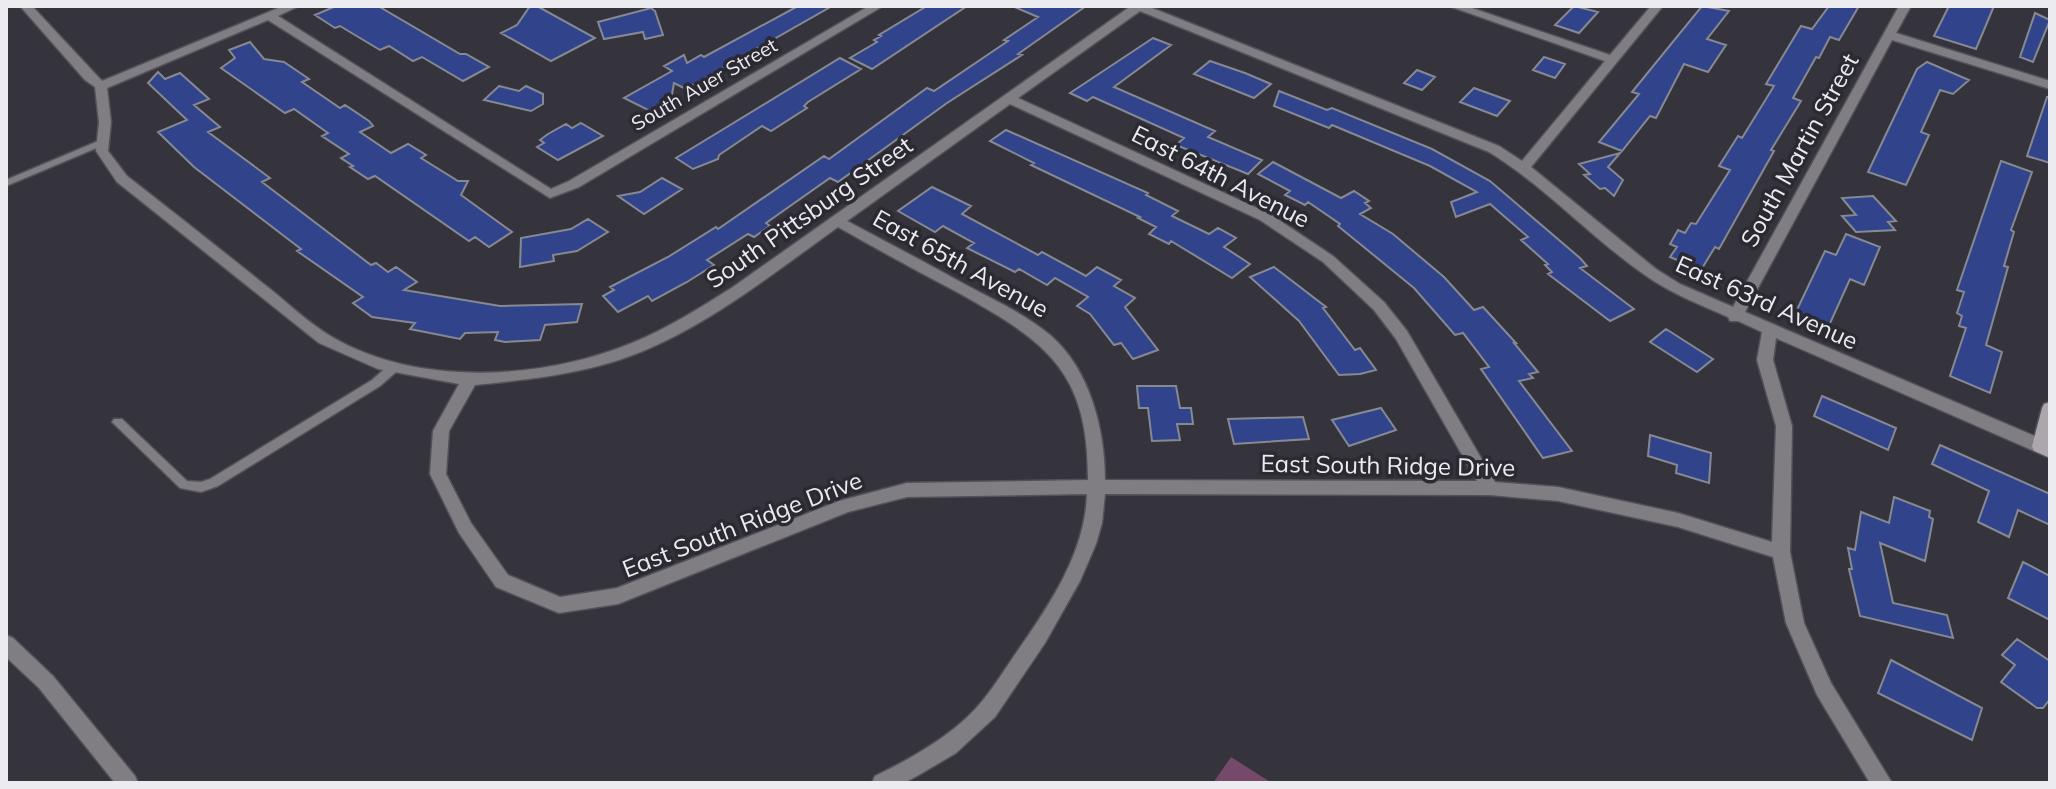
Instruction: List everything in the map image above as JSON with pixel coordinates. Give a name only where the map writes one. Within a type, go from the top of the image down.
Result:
[{"type":"street","points":[[26,6],[89,77],[101,86],[105,122],[102,151],[122,179],[324,339],[356,357],[392,369],[470,380]]},
{"type":"street","points":[[101,86],[293,6]]},
{"type":"street","name":"South Auer Street","points":[[269,16],[550,194],[574,184],[877,6]]},
{"type":"street","name":"South Pittsburg Street","points":[[470,380],[578,366],[633,349],[699,316],[1139,6]]},
{"type":"street","name":"East 63rd Avenue","points":[[1139,6],[1458,132],[1524,167],[1635,263],[1675,288],[1769,332],[2045,448]]},
{"type":"street","points":[[1455,6],[1612,60]]},
{"type":"street","points":[[1524,167],[1657,6]]},
{"type":"street","name":"South Martin Street","points":[[1735,317],[1905,6]]},
{"type":"street","points":[[1889,35],[2050,85]]},
{"type":"street","name":"East 64th Avenue","points":[[1010,99],[1265,217],[1328,259],[1379,306],[1402,335],[1490,488]]},
{"type":"street","name":"East 65th Avenue","points":[[837,221],[1043,336],[1078,383],[1091,434],[1096,488],[1088,541],[1067,588],[1041,635],[984,715],[935,757],[882,783]]},
{"type":"street","points":[[1769,332],[1765,360],[1784,426],[1781,552],[1795,623],[1824,689],[1882,783]]},
{"type":"street","name":"East South Ridge Drive","points":[[470,380],[441,431],[438,474],[465,528],[502,581],[559,605],[618,596],[845,506],[907,490],[1490,488],[1558,494],[1678,520],[1781,552]]},
{"type":"street","points":[[2045,448],[2050,408]]},
{"type":"street","points":[[6,644],[46,682],[128,783]]},
{"type":"lane","points":[[6,183],[103,142]]},
{"type":"lane","points":[[118,422],[184,485],[201,487],[214,483],[323,417],[392,369]]},
{"type":"shaded area","points":[[1231,757],[1272,783],[1213,783]]},
{"type":"building","points":[[336,6],[378,6],[460,54],[466,54],[489,67],[463,81],[422,57],[413,61],[389,46],[380,50],[315,15]]},
{"type":"building","points":[[530,6],[537,6],[595,38],[551,61],[501,33],[517,25]]},
{"type":"building","points":[[798,6],[832,6],[686,89],[674,83],[671,100],[650,111],[624,98],[672,71],[664,66],[684,55],[687,63],[701,55],[704,57]]},
{"type":"building","points":[[927,6],[967,6],[872,69],[850,58],[877,42],[874,40],[879,35]]},
{"type":"building","points":[[1012,6],[1086,6],[1018,54],[1022,55],[947,103],[838,182],[830,178],[766,223],[770,226],[754,237],[748,234],[707,260],[714,265],[687,282],[652,301],[648,296],[618,312],[603,296],[614,290],[610,287],[668,257],[716,227],[718,229],[824,156],[829,159],[927,88],[934,91],[1038,17]]},
{"type":"building","points":[[1574,6],[1598,12],[1579,33],[1555,25]]},
{"type":"building","points":[[1702,6],[1729,11],[1707,39],[1726,45],[1708,72],[1684,64],[1656,118],[1650,116],[1622,151],[1599,142],[1639,94],[1632,92]]},
{"type":"building","points":[[1829,6],[1859,6],[1839,40],[1830,37],[1819,58],[1816,57],[1793,98],[1801,101],[1771,150],[1774,151],[1719,249],[1715,247],[1701,270],[1670,257],[1677,247],[1670,244],[1678,230],[1685,233],[1691,223],[1696,224],[1730,170],[1719,166],[1738,136],[1742,138],[1774,86],[1766,84],[1801,26],[1812,29]]},
{"type":"building","points":[[1949,6],[1994,6],[1976,49],[1934,36]]},
{"type":"building","points":[[651,8],[655,11],[663,35],[645,39],[643,32],[604,39],[598,22]]},
{"type":"building","points":[[2035,13],[2050,20],[2033,62],[2020,57]]},
{"type":"building","points":[[1153,38],[1171,45],[1114,87],[1215,131],[1208,137],[1262,160],[1248,174],[1176,145],[1184,138],[1093,97],[1087,101],[1070,93]]},
{"type":"building","points":[[250,42],[264,59],[284,62],[309,79],[302,82],[340,108],[345,105],[369,121],[373,126],[360,132],[391,153],[408,144],[426,155],[421,158],[458,181],[468,181],[461,195],[512,232],[489,247],[475,237],[469,241],[375,176],[368,179],[350,167],[353,166],[341,158],[349,154],[322,136],[328,133],[294,109],[285,113],[221,68],[235,58],[229,50]]},
{"type":"building","points":[[1544,57],[1565,64],[1555,78],[1533,70]]},
{"type":"building","points":[[840,58],[861,69],[808,102],[804,106],[807,108],[771,131],[762,126],[719,155],[718,159],[693,169],[676,158]]},
{"type":"building","points":[[1210,61],[1271,84],[1254,98],[1194,74]]},
{"type":"building","points":[[1927,62],[1969,80],[1953,94],[1940,90],[1921,132],[1929,135],[1906,185],[1868,172],[1917,69]]},
{"type":"building","points":[[1417,70],[1435,77],[1422,90],[1404,83]]},
{"type":"building","points":[[158,72],[165,79],[180,73],[209,99],[194,105],[220,127],[208,132],[270,178],[262,182],[371,265],[376,263],[388,272],[396,267],[417,282],[404,290],[500,306],[582,304],[577,322],[545,325],[540,340],[505,342],[495,340],[498,332],[465,333],[460,339],[410,329],[415,323],[372,317],[353,303],[363,297],[297,251],[301,249],[194,167],[158,132],[187,120],[148,83]]},
{"type":"building","points":[[499,86],[519,91],[526,86],[543,94],[543,104],[531,111],[484,100]]},
{"type":"building","points":[[1474,88],[1510,101],[1497,116],[1460,102]]},
{"type":"building","points":[[1279,91],[1327,110],[1332,108],[1432,149],[1490,181],[1587,266],[1580,268],[1634,309],[1610,321],[1548,274],[1552,272],[1545,265],[1548,264],[1521,240],[1528,237],[1490,204],[1456,217],[1451,202],[1477,192],[1430,166],[1332,125],[1329,128],[1274,106]]},
{"type":"building","points":[[2047,97],[2050,97],[2050,163],[2027,156]]},
{"type":"building","points":[[581,123],[603,136],[558,160],[537,147],[544,143],[540,140],[566,124],[572,128]]},
{"type":"building","points":[[1006,130],[1148,193],[1146,195],[1178,211],[1172,216],[1209,234],[1218,228],[1236,238],[1224,247],[1250,264],[1232,278],[1171,241],[1169,244],[1149,234],[1156,227],[1140,217],[1031,165],[1034,163],[990,141]]},
{"type":"building","points":[[1620,153],[1608,167],[1623,180],[1614,196],[1584,175],[1590,174],[1579,164]]},
{"type":"building","points":[[2001,161],[2032,172],[2011,230],[2014,232],[2004,266],[2008,267],[1986,345],[2002,352],[1990,393],[1950,376],[1966,328],[1959,326],[1962,316],[1957,313],[1964,292],[1957,290]]},
{"type":"building","points":[[1273,162],[1341,198],[1354,191],[1369,201],[1365,203],[1371,208],[1360,214],[1393,234],[1444,277],[1474,310],[1483,307],[1538,372],[1529,374],[1533,378],[1519,381],[1572,451],[1543,458],[1481,369],[1489,367],[1463,333],[1455,335],[1414,288],[1338,226],[1340,224],[1308,202],[1305,205],[1285,195],[1290,191],[1258,174]]},
{"type":"building","points":[[662,178],[682,189],[644,214],[618,196],[640,192]]},
{"type":"building","points":[[932,187],[971,206],[962,214],[1038,255],[1042,252],[1086,276],[1097,267],[1121,280],[1114,286],[1135,298],[1125,307],[1158,350],[1133,359],[1121,343],[1114,345],[1090,314],[1077,306],[1088,297],[1055,278],[1047,285],[1019,269],[1015,272],[967,248],[974,243],[943,226],[935,232],[898,211]]},
{"type":"building","points":[[1873,196],[1896,221],[1888,222],[1895,230],[1856,232],[1842,216],[1856,215],[1842,198]]},
{"type":"building","points":[[588,219],[608,232],[577,251],[553,255],[554,261],[520,267],[521,238],[571,229]]},
{"type":"building","points":[[1846,234],[1880,247],[1864,285],[1850,279],[1827,330],[1794,316],[1825,251],[1836,255]]},
{"type":"building","points":[[1274,267],[1326,307],[1323,308],[1355,350],[1360,348],[1376,370],[1339,375],[1299,321],[1250,277]]},
{"type":"building","points":[[1666,329],[1713,359],[1697,372],[1650,342]]},
{"type":"building","points":[[1137,386],[1176,386],[1180,408],[1191,408],[1193,424],[1177,424],[1180,440],[1152,441],[1148,408],[1139,408]]},
{"type":"building","points":[[1822,396],[1896,428],[1888,450],[1814,416]]},
{"type":"building","points":[[1381,408],[1396,430],[1349,446],[1332,420]]},
{"type":"building","points":[[1303,417],[1309,439],[1234,444],[1228,419]]},
{"type":"building","points":[[1650,435],[1711,453],[1709,483],[1676,473],[1677,465],[1648,456]]},
{"type":"building","points":[[1940,445],[2050,494],[2050,525],[2018,510],[2009,537],[1978,522],[1989,491],[1932,464]]},
{"type":"building","points":[[1894,497],[1930,511],[1929,517],[1933,519],[1925,561],[1880,543],[1893,603],[1947,615],[1953,638],[1860,616],[1849,569],[1852,569],[1848,548],[1855,550],[1861,512],[1889,523]]},
{"type":"building","points":[[2023,562],[2050,576],[2050,620],[2008,598]]},
{"type":"building","points":[[2017,639],[2050,661],[2050,699],[2043,708],[2037,708],[2001,682],[2015,665],[2002,655]]},
{"type":"building","points":[[1891,660],[1982,708],[1972,740],[1878,693]]}]
